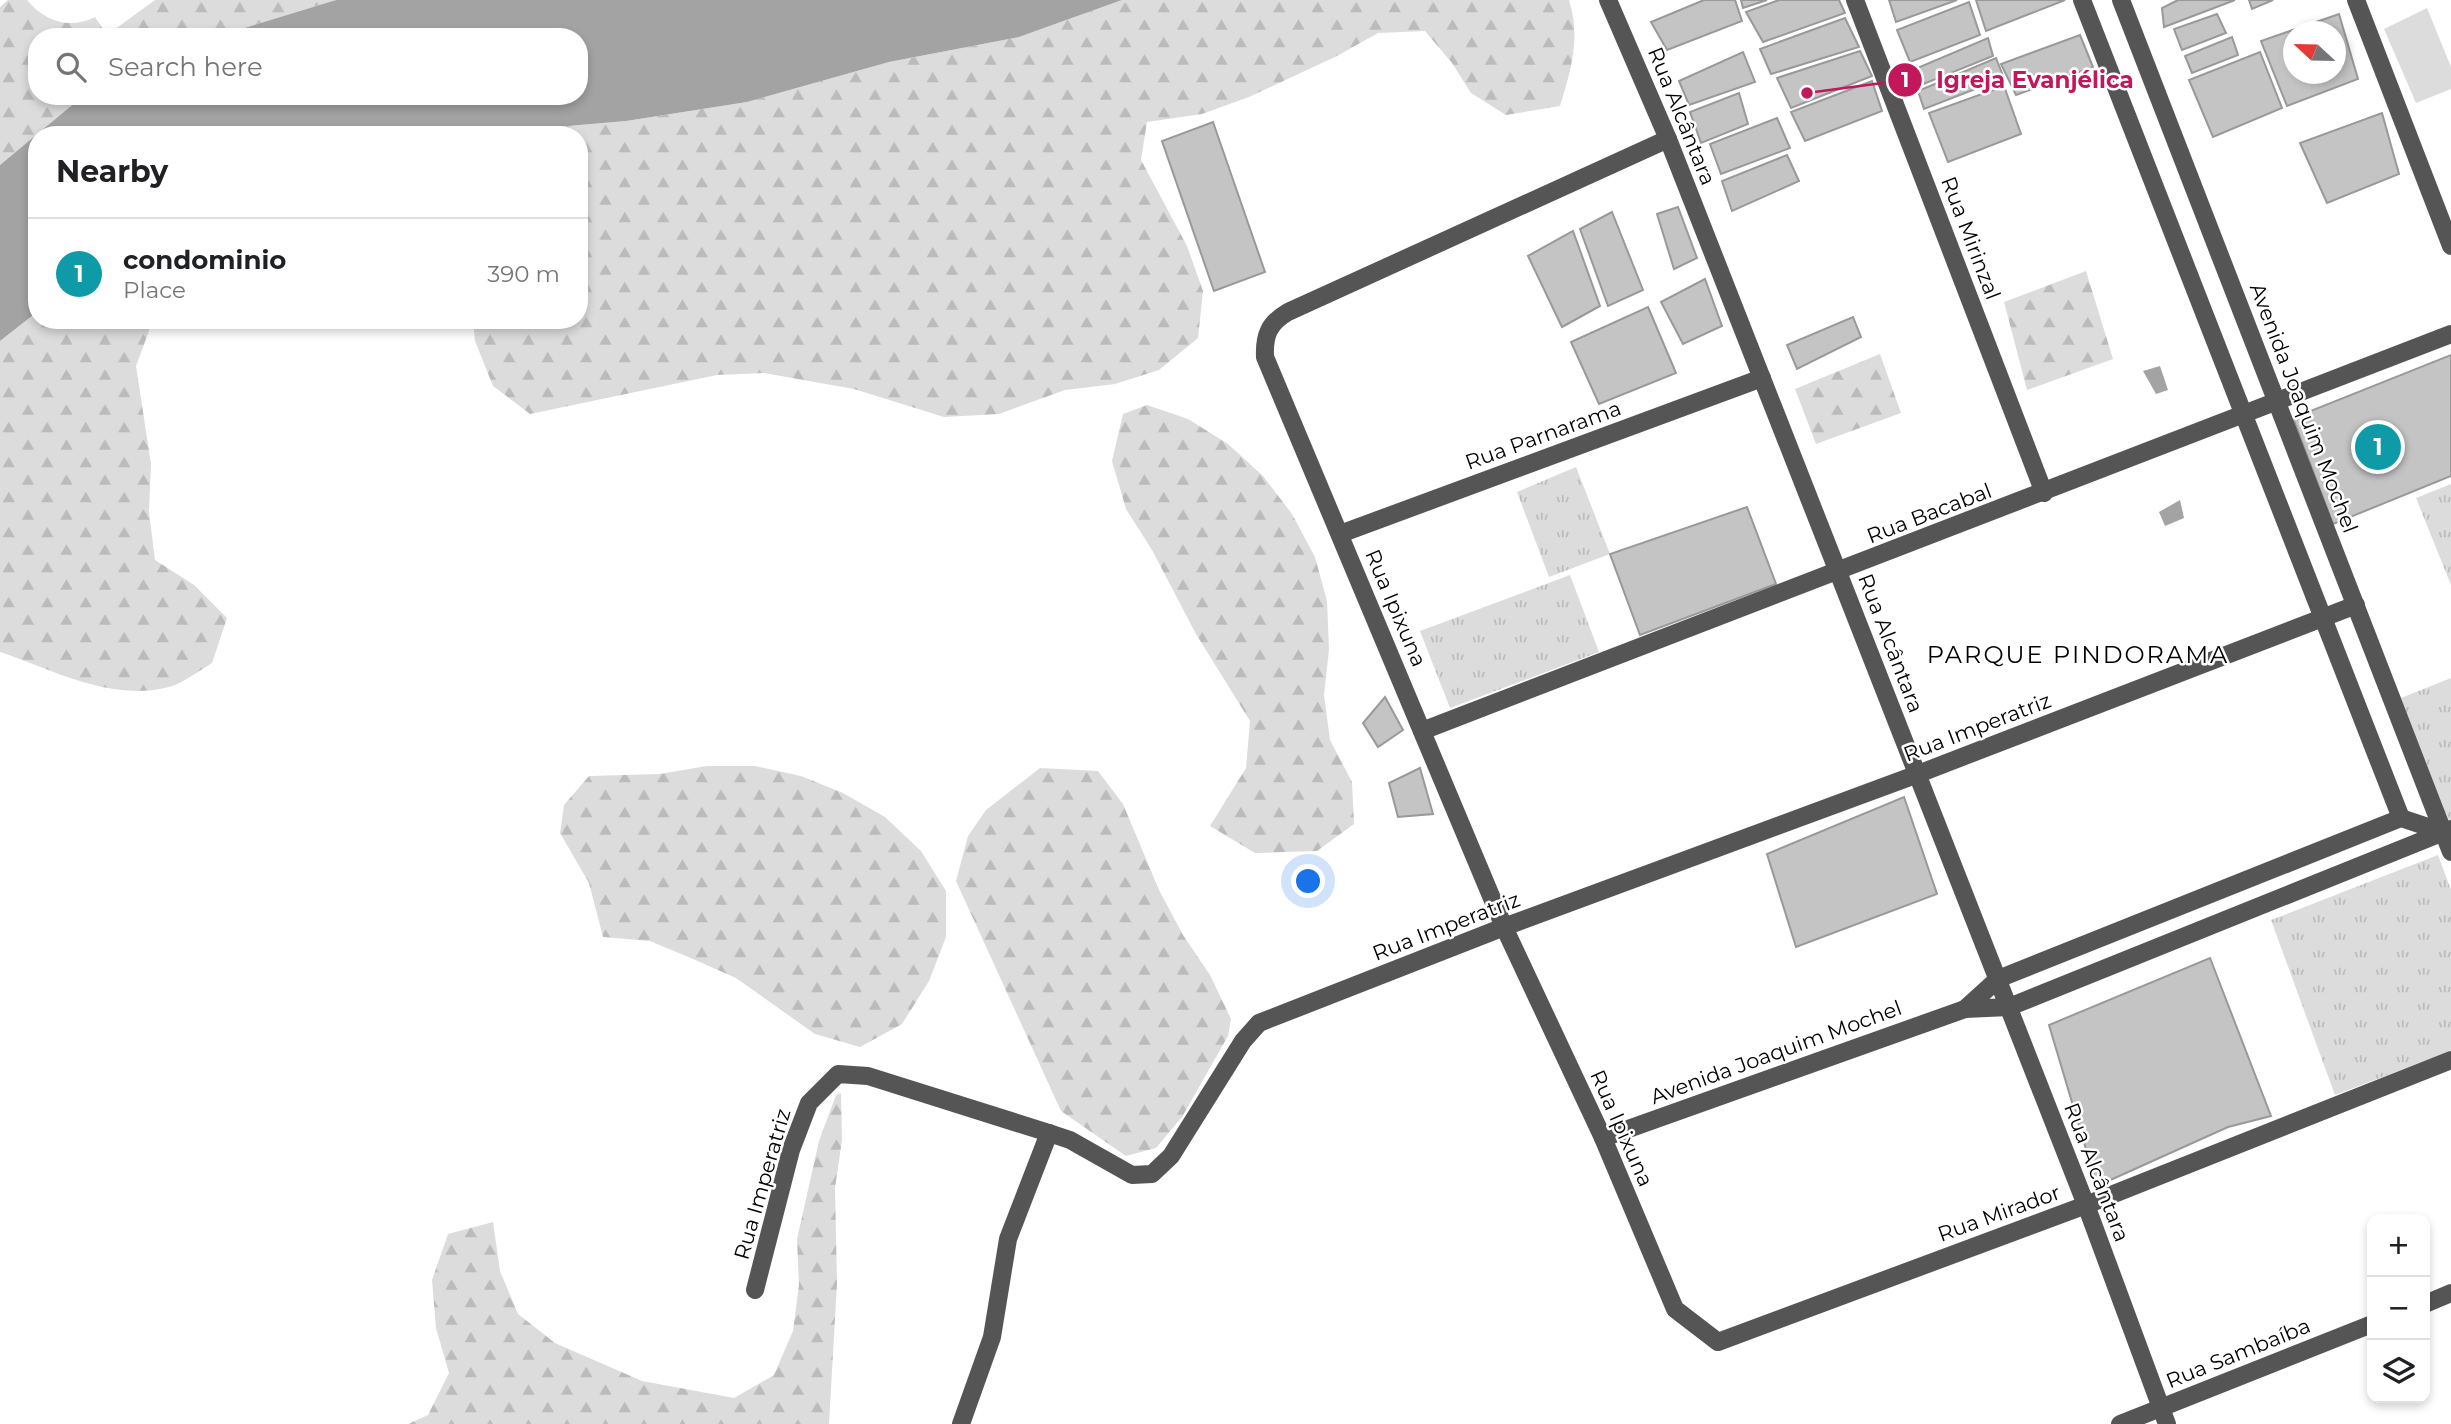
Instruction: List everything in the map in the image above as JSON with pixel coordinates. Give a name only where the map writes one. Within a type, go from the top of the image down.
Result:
[{"type":"street","name":"Rua Alcântara","points":[[1608,0],[1668,139],[1918,774],[2086,1205],[2164,1416]]},
{"type":"street","name":"Rua Mirinzal","points":[[1855,0],[2044,493]]},
{"type":"street","points":[[2082,0],[2241,414],[2324,615],[2401,818],[2447,831],[2451,852]]},
{"type":"street","name":"Avenida Joaquim Mochel","points":[[1603,1138],[1965,1009],[2009,1007],[2447,831],[2356,605],[2121,0]]},
{"type":"street","points":[[2356,0],[2451,246]]},
{"type":"street","name":"Rua Ipixuna","points":[[1668,139],[1275,319],[1265,342],[1265,356],[1504,927],[1603,1138],[1675,1309],[1718,1342]]},
{"type":"street","name":"Rua Bacabal","points":[[1422,732],[2451,334]]},
{"type":"street","name":"Rua Parnarama","points":[[1340,534],[1762,378]]},
{"type":"street","name":"Rua Imperatriz","points":[[755,1290],[791,1150],[809,1103],[838,1074],[868,1076],[1049,1133],[1070,1140],[1132,1175],[1152,1174],[1171,1156],[1243,1041],[1259,1023],[1504,927],[1918,774],[2324,615],[2356,605]]},
{"type":"street","name":"Avenida Joaquim Mochel","points":[[1965,1009],[1998,979],[2401,818]]},
{"type":"street","name":"Rua Mirador","points":[[1718,1342],[2086,1205],[2451,1060]]},
{"type":"street","points":[[961,1424],[992,1337],[1008,1239],[1049,1133]]},
{"type":"street","points":[[2430,1302],[2451,1293]]},
{"type":"street","name":"Rua Sambaíba","points":[[2120,1424],[2164,1416],[2367,1326]]},
{"type":"green space","points":[[8,0],[27,0],[49,18],[76,23],[95,17],[102,28],[28,28],[28,105],[72,105],[47,126],[28,126],[28,142],[0,165],[0,7]]},
{"type":"green space","points":[[155,0],[336,0],[244,28],[117,28]]},
{"type":"green space","points":[[1122,0],[1569,0],[1574,28],[1573,54],[1560,106],[1506,115],[1471,93],[1452,63],[1425,31],[1378,33],[1337,56],[1249,97],[1202,114],[1147,122],[1141,160],[1187,246],[1203,291],[1198,338],[1159,370],[1115,384],[1065,390],[999,414],[944,417],[854,389],[764,373],[717,375],[530,414],[493,386],[475,341],[474,329],[588,329],[588,126],[568,126],[626,121],[747,102],[889,62],[1019,37]]},
{"type":"green space","points":[[2427,8],[2451,67],[2451,89],[2416,103],[2384,29]]},
{"type":"green space","points":[[2086,271],[2113,359],[2027,390],[2004,302]]},
{"type":"green space","points":[[28,319],[28,329],[150,329],[136,366],[151,464],[149,512],[155,560],[194,585],[227,618],[212,663],[191,676],[169,687],[147,691],[125,690],[83,682],[0,652],[0,341]]},
{"type":"green space","points":[[1880,354],[1901,413],[1816,444],[1795,389]]},
{"type":"green space","points":[[1147,405],[1188,419],[1228,444],[1263,476],[1292,514],[1315,557],[1327,601],[1329,650],[1324,695],[1330,740],[1352,782],[1354,824],[1317,851],[1255,853],[1210,826],[1246,768],[1250,721],[1196,634],[1152,550],[1126,509],[1112,461],[1123,414]]},
{"type":"green space","points":[[1576,467],[1610,554],[1549,577],[1517,492]]},
{"type":"green space","points":[[2451,484],[2451,585],[2416,498]]},
{"type":"green space","points":[[1570,575],[1599,652],[1450,708],[1420,631]]},
{"type":"green space","points":[[2451,678],[2451,820],[2449,821],[2401,698]]},
{"type":"green space","points":[[707,766],[755,766],[801,776],[843,793],[885,817],[921,851],[946,891],[946,937],[929,981],[902,1024],[860,1047],[815,1034],[736,978],[650,941],[603,937],[589,883],[560,833],[564,805],[589,776],[660,774]]},
{"type":"green space","points":[[1040,768],[1098,771],[1123,804],[1159,890],[1183,935],[1210,975],[1231,1019],[1228,1036],[1182,1117],[1156,1148],[1126,1156],[1061,1111],[956,881],[968,836],[986,810]]},
{"type":"green space","points":[[2438,855],[2451,890],[2451,1051],[2335,1095],[2271,920]]},
{"type":"green space","points":[[841,1093],[842,1140],[835,1188],[837,1283],[829,1424],[408,1424],[428,1415],[449,1373],[436,1328],[432,1280],[448,1234],[493,1222],[500,1271],[518,1314],[555,1343],[642,1381],[734,1398],[774,1375],[793,1331],[799,1285],[797,1239],[819,1141],[836,1095]]},
{"type":"shaded area","points":[[336,0],[1122,0],[1019,37],[889,62],[747,102],[626,121],[568,126],[47,126],[72,105],[588,105],[588,28],[244,28]]},
{"type":"shaded area","points":[[28,142],[28,319],[0,341],[0,165]]},
{"type":"shaded area","points":[[2160,366],[2168,390],[2156,394],[2143,371]]},
{"type":"shaded area","points":[[2180,500],[2184,518],[2165,526],[2159,512]]},
{"type":"building","points":[[1704,0],[1735,0],[1742,21],[1667,50],[1651,22]]},
{"type":"building","points":[[1741,0],[1767,0],[1743,8]]},
{"type":"building","points":[[1779,0],[1839,0],[1845,13],[1763,42],[1746,12]]},
{"type":"building","points":[[1889,0],[1957,0],[1896,22]]},
{"type":"building","points":[[1976,0],[2065,0],[1986,31]]},
{"type":"building","points":[[2178,0],[2235,0],[2164,27],[2162,8]]},
{"type":"building","points":[[2249,0],[2273,0],[2252,9]]},
{"type":"building","points":[[1969,2],[1980,35],[1910,62],[1897,30]]},
{"type":"building","points":[[2217,14],[2226,33],[2182,50],[2174,29]]},
{"type":"building","points":[[2339,14],[2341,21],[2319,21]]},
{"type":"building","points":[[1845,18],[1859,47],[1771,74],[1760,49]]},
{"type":"building","points":[[2283,33],[2283,84],[2345,84],[2287,106],[2261,41]]},
{"type":"building","points":[[2080,35],[2093,67],[2016,95],[2001,64]]},
{"type":"building","points":[[2232,37],[2238,55],[2192,73],[2185,56]]},
{"type":"building","points":[[1988,38],[1993,56],[1921,85],[1915,69]]},
{"type":"building","points":[[2346,38],[2358,79],[2346,84]]},
{"type":"building","points":[[1860,51],[1872,76],[1791,108],[1777,78]]},
{"type":"building","points":[[1743,52],[1755,82],[1689,105],[1679,81]]},
{"type":"building","points":[[2260,52],[2282,108],[2213,137],[2189,80]]},
{"type":"building","points":[[1996,58],[2004,78],[1924,109],[1918,91]]},
{"type":"building","points":[[1872,81],[1882,111],[1805,141],[1791,112]]},
{"type":"building","points":[[2004,86],[2021,134],[1948,162],[1929,113]]},
{"type":"building","points":[[1739,93],[1748,124],[1701,143],[1690,112]]},
{"type":"building","points":[[2382,113],[2399,174],[2327,203],[2300,143]]},
{"type":"building","points":[[1777,118],[1790,148],[1721,174],[1710,144]]},
{"type":"building","points":[[1213,122],[1265,272],[1214,291],[1162,141]]},
{"type":"building","points":[[1787,155],[1799,181],[1732,211],[1722,181]]},
{"type":"building","points":[[1678,207],[1697,258],[1674,269],[1657,214]]},
{"type":"building","points":[[1612,212],[1643,290],[1608,306],[1580,229]]},
{"type":"building","points":[[1573,231],[1600,306],[1562,327],[1528,256]]},
{"type":"building","points":[[1705,279],[1722,326],[1683,344],[1661,302]]},
{"type":"building","points":[[1648,307],[1676,373],[1599,404],[1571,342]]},
{"type":"building","points":[[1853,317],[1861,337],[1797,369],[1787,345]]},
{"type":"building","points":[[2451,355],[2451,476],[2333,524],[2293,418]]},
{"type":"building","points":[[1747,507],[1776,584],[1640,635],[1610,554]]},
{"type":"building","points":[[1385,697],[1403,730],[1378,747],[1363,723]]},
{"type":"building","points":[[1420,768],[1433,814],[1398,817],[1389,783]]},
{"type":"building","points":[[1904,797],[1937,894],[1796,947],[1767,854]]},
{"type":"building","points":[[2210,958],[2271,1116],[2228,1127],[2097,1186],[2049,1025]]},
{"type":"place","name":"Igreja Evanjélica","points":[[1807,93]]},
{"type":"place","name":"condominio","points":[[2378,447]]},
{"type":"district","name":"PARQUE PINDORAMA","points":[[2078,654]]}]
